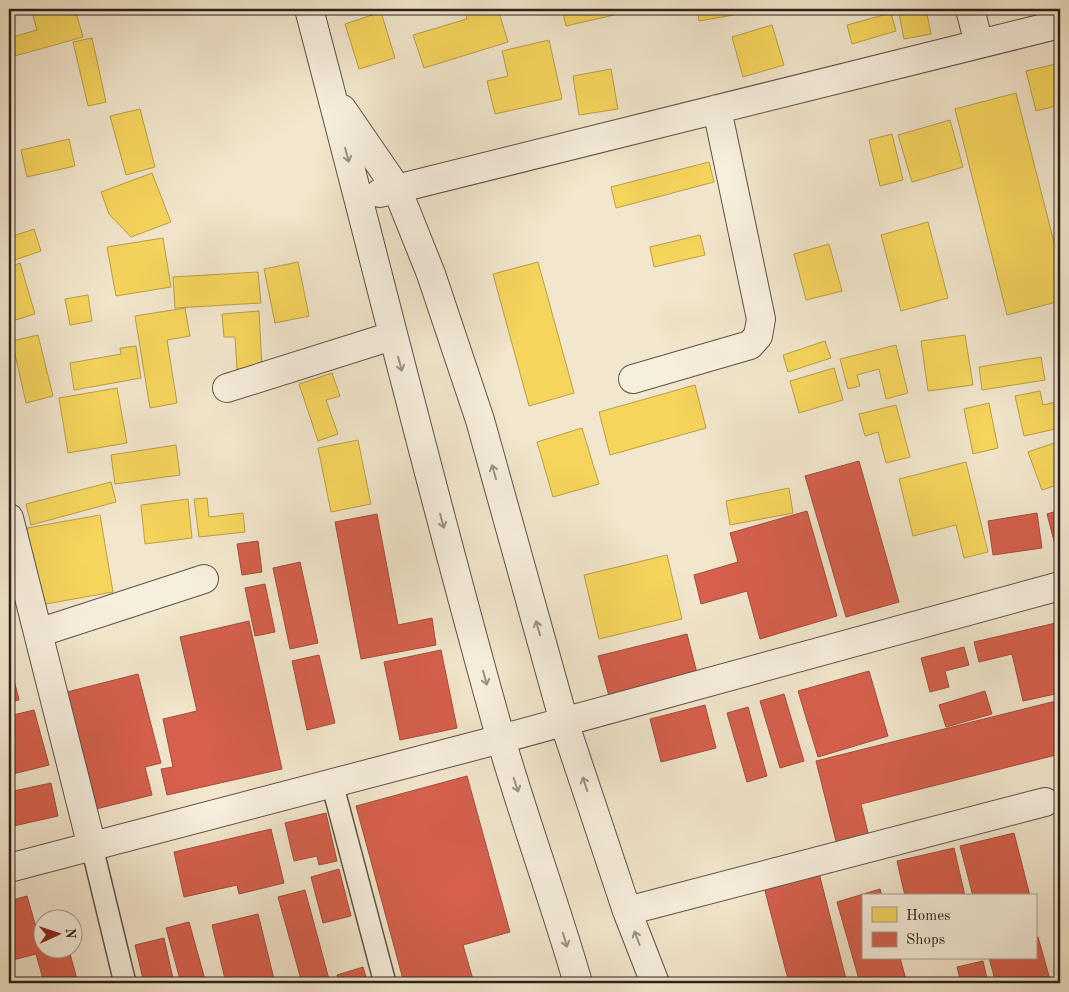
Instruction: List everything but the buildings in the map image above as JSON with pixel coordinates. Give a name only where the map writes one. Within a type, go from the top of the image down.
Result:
[{"type":"street","points":[[308,9],[359,198],[392,336],[501,739],[578,983]]},
{"type":"street","points":[[970,9],[979,44]]},
{"type":"street","points":[[359,198],[1060,24]]},
{"type":"street","points":[[330,91],[397,189],[431,274],[480,420],[564,722],[627,911],[655,983]]},
{"type":"street","points":[[634,379],[750,345],[758,336],[760,319],[717,109]]},
{"type":"street","points":[[227,388],[392,336]]},
{"type":"street","points":[[9,518],[125,983]]},
{"type":"street","points":[[38,633],[204,579]]},
{"type":"street","points":[[9,868],[501,739],[1060,586]]},
{"type":"street","points":[[332,783],[385,983]]},
{"type":"street","points":[[627,911],[1045,802]]}]
